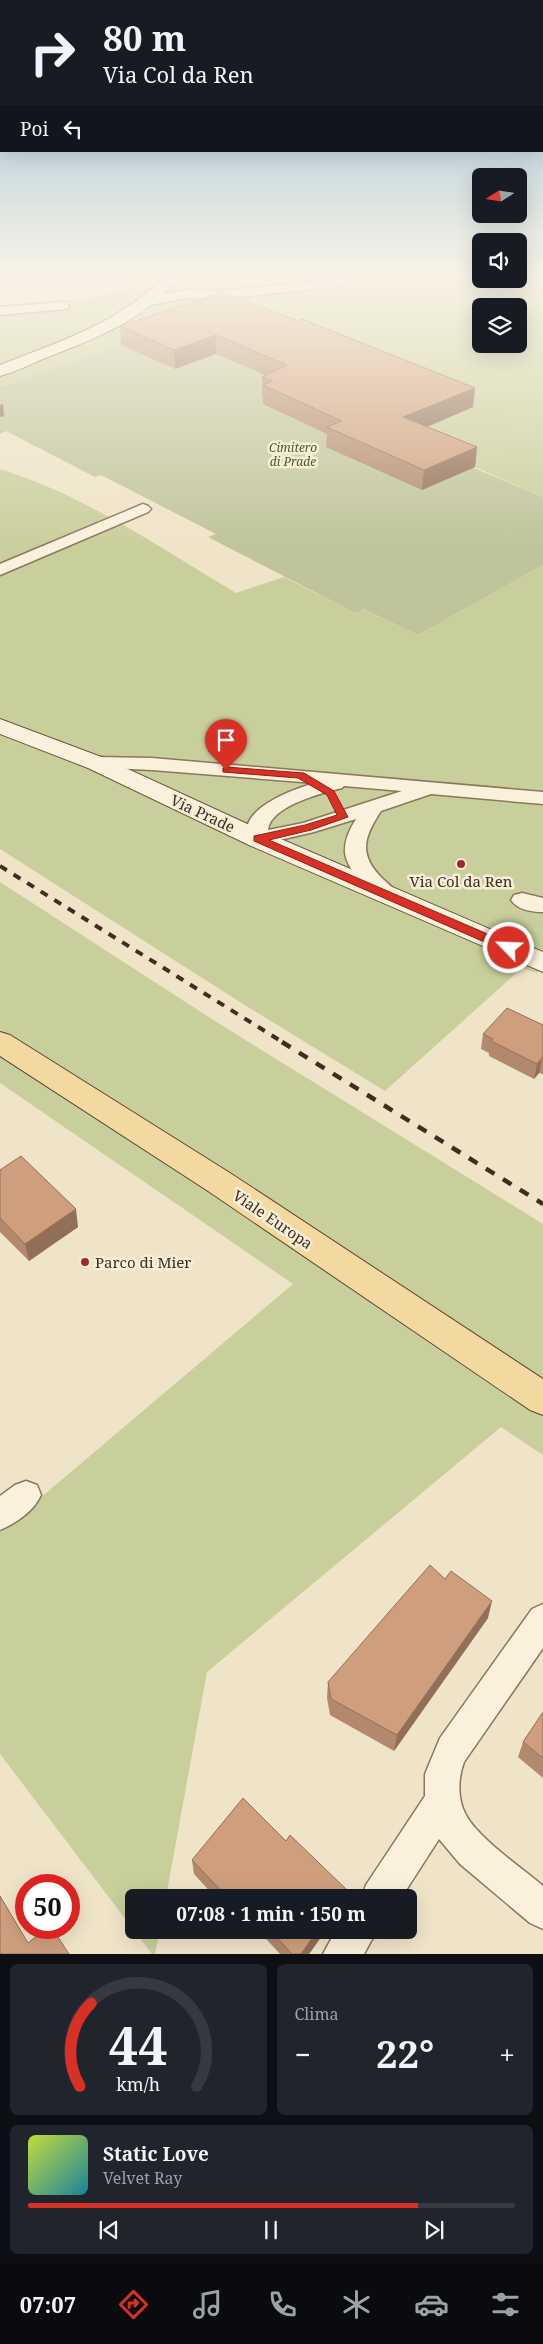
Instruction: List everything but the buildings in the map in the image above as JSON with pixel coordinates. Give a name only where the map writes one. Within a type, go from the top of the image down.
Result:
[{"type":"main road","name":"Via Prade","points":[[0,726],[96,763],[258,839],[543,963]]},
{"type":"main road","name":"Viale Europa","points":[[0,1042],[218,1182],[543,1399]]},
{"type":"street","points":[[0,570],[144,510]]},
{"type":"street","points":[[96,763],[152,764],[410,784],[431,789],[543,798]]},
{"type":"street","points":[[300,776],[331,793],[342,817]]},
{"type":"street","points":[[355,780],[321,787],[287,800],[262,818],[258,825],[258,839],[298,831],[407,795],[431,789]]},
{"type":"street","points":[[374,807],[360,826],[354,848],[358,864],[367,877],[388,895]]},
{"type":"street","points":[[522,900],[534,905],[543,905]]},
{"type":"street","points":[[0,1515],[26,1495]]},
{"type":"street","points":[[543,1620],[452,1750],[442,1774],[443,1801],[452,1827],[473,1850],[543,1910]]},
{"type":"street","points":[[385,1889],[443,1801]]},
{"type":"street","points":[[342,1954],[352,1939]]},
{"type":"green space","points":[[0,367],[57,367],[0,387]]},
{"type":"green space","name":"Cimitero di Prade","points":[[57,367],[374,367],[473,407],[403,438],[543,497],[543,565],[418,635],[363,609],[355,613],[208,537],[216,534],[101,475],[95,477],[6,431],[0,434],[0,387]]},
{"type":"green space","points":[[314,367],[543,367],[543,497],[475,467]]},
{"type":"green space","points":[[0,469],[62,493],[92,508],[236,593],[284,577],[355,613],[362,609],[418,635],[543,565],[543,965],[537,973],[522,968],[385,1091],[243,1004],[0,849]]},
{"type":"green space","points":[[0,882],[218,1023],[543,1224],[543,1455],[501,1427],[207,1672],[167,1889],[125,1889],[125,1918],[0,1754],[0,1532],[293,1284],[0,1083]]},
{"type":"green space","points":[[141,1939],[158,1939],[155,1954],[152,1954]]},
{"type":"railway","points":[[0,866],[284,1043]]},
{"type":"railway","points":[[282,1042],[543,1204]]},
{"type":"place","name":"Via Col da Ren","points":[[461,864]]},
{"type":"place","name":"Parco di Mier","points":[[85,1262]]},
{"type":"route","points":[[226,770],[300,776],[331,793],[339,807],[342,817],[307,828],[258,839],[509,948]]}]
